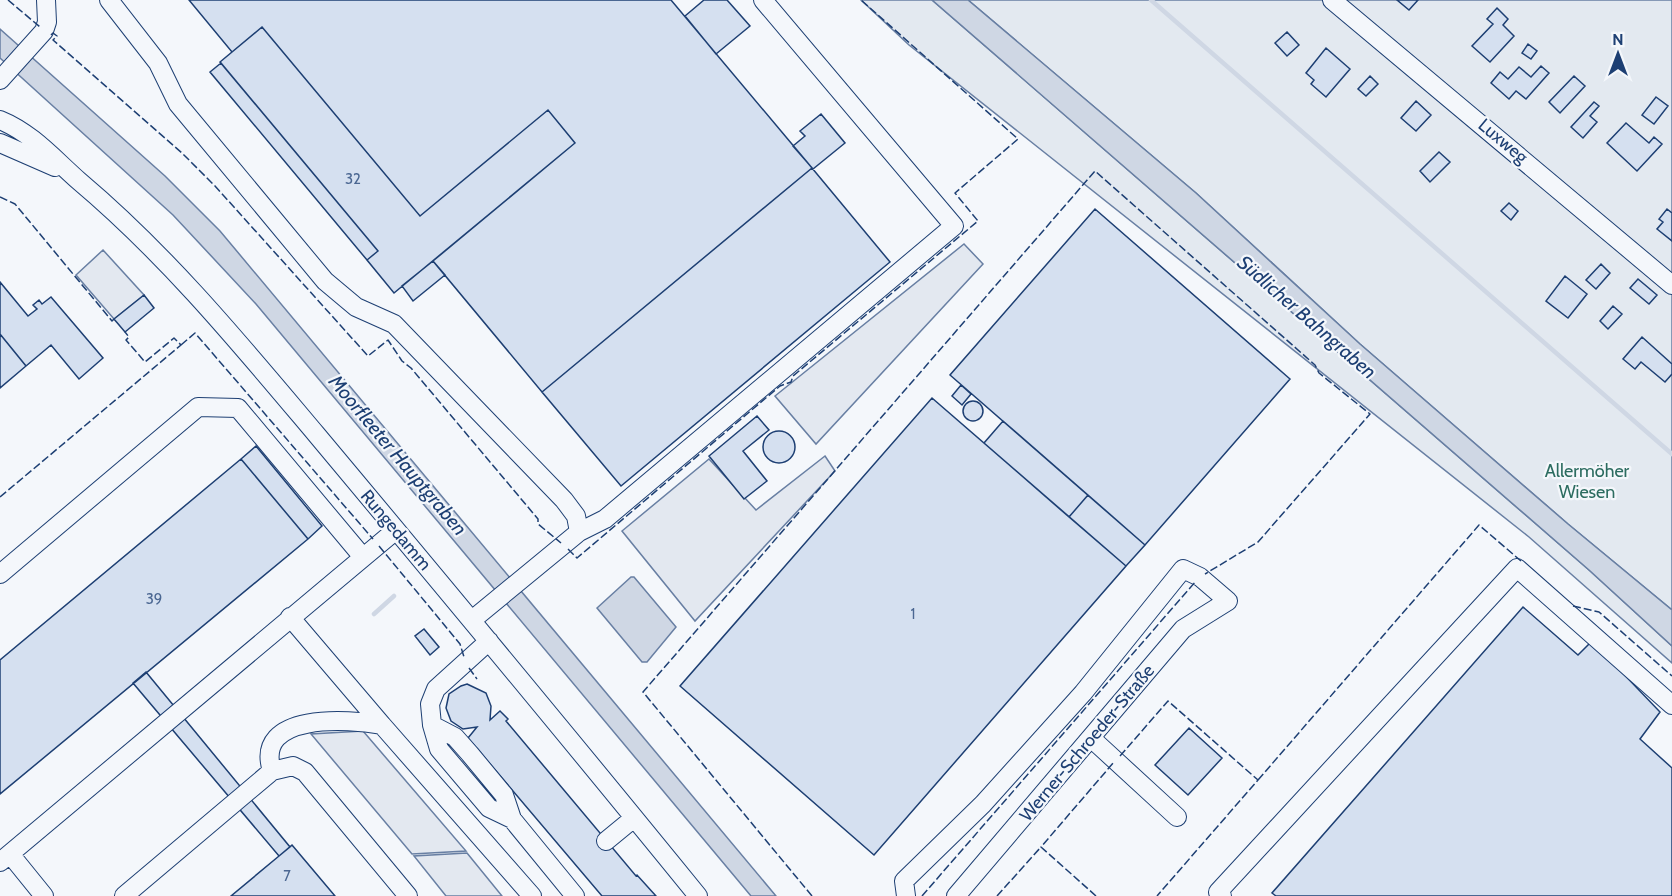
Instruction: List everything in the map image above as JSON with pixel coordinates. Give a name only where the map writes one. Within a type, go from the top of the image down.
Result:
[{"type":"street","points":[[5,75],[44,31],[47,22],[46,0]]},
{"type":"street","points":[[109,0],[158,63],[178,104],[325,281],[356,307],[394,324],[564,500],[576,516],[579,532]]},
{"type":"street","points":[[472,620],[579,532],[605,519],[954,226],[763,0]]},
{"type":"street","name":"Luxweg","points":[[1332,0],[1672,285]]},
{"type":"street","name":"Rungedamm","points":[[0,120],[34,140],[129,223],[166,261],[250,355],[472,620],[698,896]]},
{"type":"street","name":"Rungedamm","points":[[0,143],[77,179]]},
{"type":"street","points":[[0,574],[198,407],[238,408],[362,556]]},
{"type":"street","points":[[44,896],[5,858],[362,556],[396,530]]},
{"type":"street","points":[[1222,896],[1218,892],[1517,567],[1672,705]]},
{"type":"street","name":"Werner-Schroeder-Straße","points":[[906,896],[904,881],[983,804],[1083,693],[1183,569],[1200,577],[1228,601],[1184,629],[956,896]]},
{"type":"street","points":[[290,617],[532,896]]},
{"type":"street","points":[[489,641],[436,689],[430,704],[432,725],[455,737],[470,754],[504,795],[512,819],[575,896]]},
{"type":"street","points":[[272,771],[268,759],[271,748],[291,727],[305,723],[358,721],[382,725]]},
{"type":"street","points":[[1091,738],[1177,817]]},
{"type":"street","points":[[124,896],[272,771],[292,766],[305,772],[408,896]]},
{"type":"street","points":[[606,841],[634,818]]},
{"type":"green space","points":[[861,0],[932,0],[1589,570],[1672,646],[1672,663],[1529,537],[909,45]]},
{"type":"green space","name":"Allermöher Wiesen","points":[[968,0],[1672,0],[1672,610],[1568,524],[1360,344],[1196,193]]},
{"type":"shaded area","points":[[964,244],[983,264],[816,444],[775,396]]},
{"type":"shaded area","points":[[103,250],[144,295],[114,319],[76,275]]},
{"type":"shaded area","points":[[825,456],[835,471],[695,621],[622,531],[709,459],[756,510]]},
{"type":"shaded area","points":[[363,731],[466,851],[412,854],[311,734]]},
{"type":"shaded area","points":[[467,853],[502,896],[446,896],[414,856]]},
{"type":"water","name":"Südlicher Bahngraben","points":[[932,0],[968,0],[1196,193],[1360,344],[1568,524],[1672,610],[1672,646],[1589,570]]},
{"type":"water","name":"Moorfleeter Hauptgraben","points":[[0,29],[165,176],[220,231],[776,896],[751,896],[256,304],[173,215],[0,58]]},
{"type":"water","points":[[631,577],[634,577],[676,627],[647,662],[642,662],[597,608]]},
{"type":"building","points":[[189,0],[671,0],[812,168],[542,392],[433,261],[575,143],[548,110],[420,216],[262,27],[232,52]]},
{"type":"building","points":[[704,0],[727,0],[750,26],[716,54],[685,16]]},
{"type":"building","points":[[1397,0],[1418,0],[1409,10]]},
{"type":"building","points":[[1497,8],[1508,19],[1503,25],[1514,36],[1490,62],[1472,46],[1493,24],[1487,19]]},
{"type":"building","points":[[262,27],[420,216],[548,110],[575,143],[394,293],[367,260],[378,251],[220,62]]},
{"type":"building","points":[[1287,32],[1299,45],[1287,56],[1275,43]]},
{"type":"building","points":[[1528,44],[1537,51],[1531,59],[1522,53]]},
{"type":"building","points":[[1326,48],[1350,69],[1326,97],[1311,84],[1314,80],[1306,73]]},
{"type":"building","points":[[221,63],[378,251],[367,260],[210,72]]},
{"type":"building","points":[[1541,66],[1549,73],[1526,99],[1516,91],[1509,99],[1491,83],[1500,72],[1508,79],[1519,67],[1531,77]]},
{"type":"building","points":[[1370,76],[1378,84],[1366,96],[1358,89]]},
{"type":"building","points":[[1574,76],[1585,86],[1560,113],[1549,102]]},
{"type":"building","points":[[1656,97],[1668,106],[1654,124],[1642,115]]},
{"type":"building","points":[[1416,101],[1431,115],[1416,131],[1401,118]]},
{"type":"building","points":[[1594,102],[1599,106],[1590,116],[1597,122],[1583,138],[1571,127]]},
{"type":"building","points":[[821,114],[845,143],[813,169],[793,146],[805,136],[800,131]]},
{"type":"building","points":[[1626,123],[1649,143],[1654,137],[1662,144],[1637,171],[1607,143]]},
{"type":"building","points":[[1439,152],[1450,162],[1430,182],[1420,171]]},
{"type":"building","points":[[812,168],[890,262],[621,486],[542,392]]},
{"type":"building","points":[[1509,203],[1518,211],[1511,220],[1501,211]]},
{"type":"building","points":[[1095,209],[1290,379],[1145,545],[950,375]]},
{"type":"building","points":[[1667,209],[1672,213],[1672,241],[1657,229],[1663,222],[1659,219]]},
{"type":"building","points":[[433,261],[445,275],[413,301],[402,286]]},
{"type":"building","points":[[1601,264],[1610,273],[1596,289],[1586,280]]},
{"type":"building","points":[[1565,276],[1587,294],[1568,318],[1546,301]]},
{"type":"building","points":[[1638,279],[1657,295],[1649,304],[1630,288]]},
{"type":"building","points":[[0,282],[28,316],[37,309],[33,305],[39,300],[42,304],[51,297],[103,358],[79,379],[51,345],[26,366],[0,334]]},
{"type":"building","points":[[144,295],[154,308],[125,332],[114,319]]},
{"type":"building","points":[[1613,306],[1622,314],[1608,329],[1600,321]]},
{"type":"building","points":[[0,334],[26,366],[0,388]]},
{"type":"building","points":[[1642,337],[1672,364],[1672,374],[1665,382],[1641,362],[1635,369],[1623,359]]},
{"type":"building","points":[[961,385],[971,394],[962,405],[952,396]]},
{"type":"building","points":[[932,398],[1126,566],[874,855],[680,686]]},
{"type":"building","points":[[973,401],[980,404],[983,411],[980,418],[973,421],[966,418],[963,411],[966,404]]},
{"type":"building","points":[[757,416],[769,430],[743,451],[767,481],[744,499],[709,456]]},
{"type":"building","points":[[1003,421],[1088,495],[1069,517],[984,443]]},
{"type":"building","points":[[779,431],[790,436],[795,447],[790,458],[779,463],[768,458],[763,447],[768,436]]},
{"type":"building","points":[[256,446],[322,526],[308,539],[241,459]]},
{"type":"building","points":[[241,459],[308,539],[0,794],[0,660]]},
{"type":"building","points":[[1088,495],[1145,545],[1126,566],[1069,517]]},
{"type":"building","points":[[1523,607],[1578,655],[1592,641],[1660,712],[1640,739],[1672,768],[1672,896],[1276,896],[1272,893]]},
{"type":"building","points":[[424,629],[439,647],[430,655],[415,636]]},
{"type":"building","points":[[146,672],[290,847],[279,856],[133,683]]},
{"type":"building","points":[[467,684],[486,693],[491,706],[490,720],[500,711],[508,719],[506,721],[636,876],[656,896],[602,896],[468,738],[477,727],[463,729],[451,721],[446,708],[449,694]]},
{"type":"building","points":[[1189,728],[1222,758],[1188,795],[1155,765]]},
{"type":"building","points":[[292,845],[335,896],[231,896],[279,856]]},
{"type":"waterway","points":[[1151,0],[1672,454]]},
{"type":"waterway","points":[[374,614],[394,596]]},
{"type":"fence","points":[[8,0],[40,27]]},
{"type":"fence","points":[[568,549],[577,558],[780,386],[791,382],[793,376],[978,221],[955,193],[1018,139],[861,0]]},
{"type":"fence","points":[[51,35],[53,33],[57,36],[53,40],[182,153],[215,186],[368,356],[388,340],[402,361],[411,368],[538,519],[538,524],[561,543]]},
{"type":"fence","points":[[812,896],[643,692],[1095,171],[1315,365],[1319,373],[1370,414],[1258,542],[1205,574]]},
{"type":"fence","points":[[0,197],[15,204],[112,321],[114,319]]},
{"type":"fence","points":[[0,497],[181,345],[174,338],[145,362],[126,340],[129,337],[125,332]]},
{"type":"fence","points":[[181,345],[195,333],[373,539]]},
{"type":"fence","points":[[1258,780],[1479,525],[1521,561]]},
{"type":"fence","points":[[379,546],[460,644],[464,657]]},
{"type":"fence","points":[[922,896],[1196,581]]},
{"type":"fence","points":[[1573,606],[1599,612],[1672,676]]},
{"type":"fence","points":[[469,668],[477,679]]},
{"type":"fence","points":[[1120,756],[1168,701],[1258,780],[1157,896]]},
{"type":"fence","points":[[1096,896],[1041,847],[1114,762]]},
{"type":"fence","points":[[997,896],[1041,847]]}]
